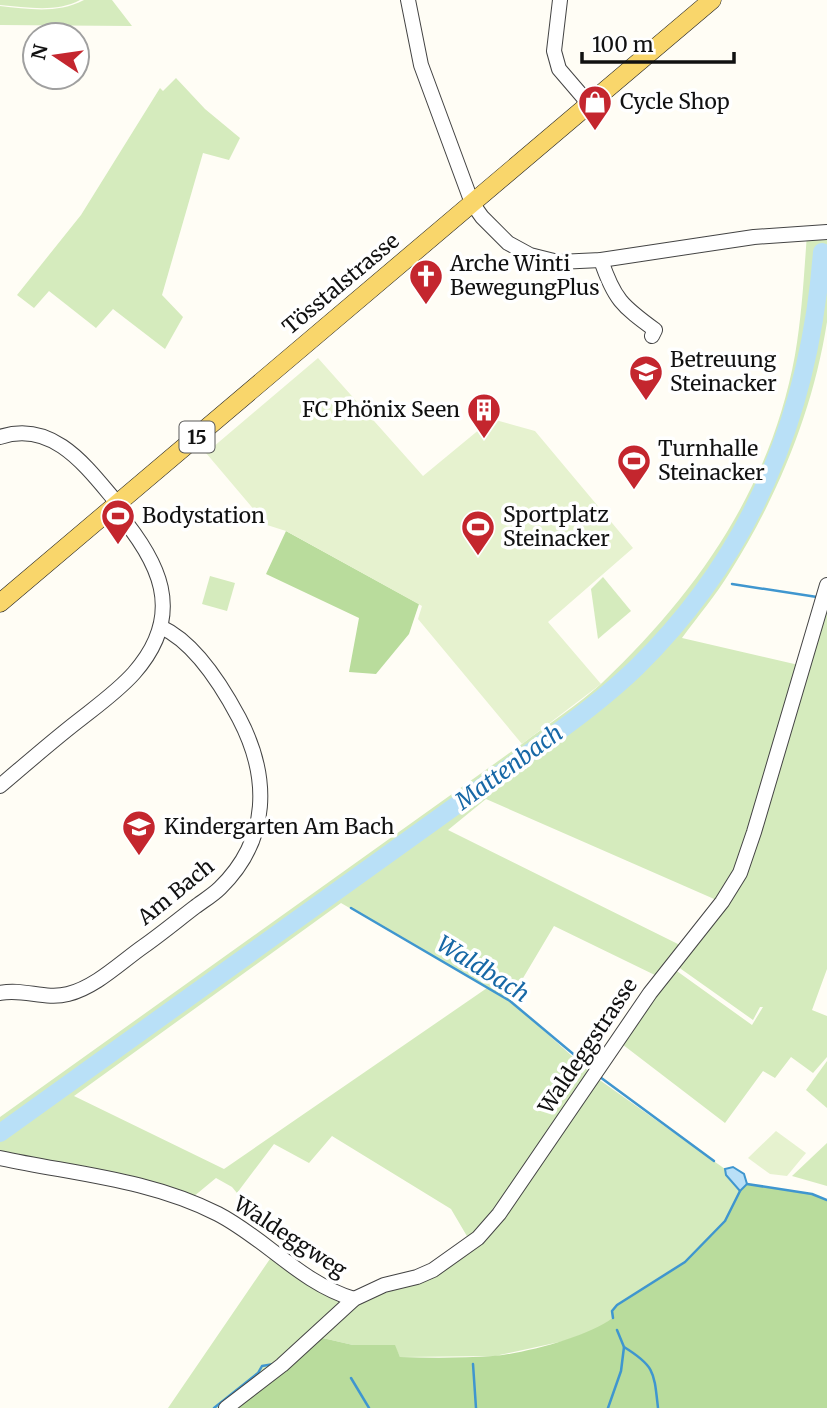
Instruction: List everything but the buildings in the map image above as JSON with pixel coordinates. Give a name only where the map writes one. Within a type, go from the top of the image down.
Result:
[{"type":"main road","name":"Tösstalstrasse","points":[[0,603],[712,0]]},
{"type":"street","points":[[408,0],[421,65],[472,203],[508,243],[530,255],[558,262],[601,260],[747,238],[827,232]]},
{"type":"street","points":[[560,0],[554,51],[556,60],[559,69],[589,104]]},
{"type":"street","points":[[601,260],[610,288],[628,310],[655,330],[652,337]]},
{"type":"street","points":[[0,437],[29,435],[60,444],[80,459],[150,556],[160,583],[163,604],[161,627],[148,655],[130,677],[0,786]]},
{"type":"street","name":"Waldeggstrasse","points":[[226,1408],[282,1365],[354,1299],[384,1285],[427,1273],[483,1234],[499,1214],[650,993],[722,902],[740,873],[827,586]]},
{"type":"street","name":"Am Bach","points":[[0,993],[52,997],[82,989],[219,889],[239,866],[254,835],[261,805],[260,779],[255,754],[245,729],[220,685],[172,632],[161,627]]},
{"type":"street","name":"Waldeggweg","points":[[0,1158],[120,1179],[189,1202],[241,1229],[318,1285],[354,1299]]},
{"type":"green space","points":[[0,0],[80,0],[61,7],[41,8],[0,5]]},
{"type":"green space","points":[[84,0],[112,0],[132,26],[91,26],[91,21],[21,21],[21,25],[0,25],[0,6],[53,9]]},
{"type":"green space","points":[[176,78],[205,109],[240,138],[229,160],[203,153],[162,295],[183,317],[165,349],[113,309],[96,328],[49,291],[34,308],[17,295],[81,215],[160,88],[163,91]]},
{"type":"green space","points":[[827,232],[827,322],[813,388],[791,452],[763,513],[719,589],[682,638],[803,666],[827,585],[827,969],[812,1010],[827,1016],[827,1057],[813,1073],[791,1057],[775,1078],[763,1071],[725,1123],[618,1041],[674,969],[752,1025],[763,1007],[760,1007],[753,1020],[674,964],[661,978],[554,926],[510,1000],[594,1076],[725,1169],[726,1175],[740,1191],[725,1221],[685,1262],[641,1291],[601,1328],[564,1341],[495,1356],[400,1357],[394,1345],[353,1345],[314,1336],[226,1408],[168,1408],[274,1253],[354,1299],[402,1280],[471,1243],[451,1209],[332,1136],[309,1163],[274,1144],[237,1193],[216,1178],[193,1197],[0,1158],[0,1117],[563,714],[602,683],[637,648],[699,574],[726,534],[749,493],[768,449],[784,403],[795,355],[807,234]],"holes":[[[486,799],[721,902],[686,948],[448,830]],[[341,903],[487,988],[224,1169],[74,1096]]]},
{"type":"green space","name":"Sportplatz Steinacker","points":[[318,358],[423,476],[492,419],[535,431],[633,548],[548,622],[601,684],[522,744],[418,619],[422,606],[286,531],[267,525],[206,453]]},
{"type":"green space","points":[[286,531],[419,604],[409,634],[376,674],[349,672],[359,618],[266,574]]},
{"type":"green space","points":[[210,576],[235,583],[227,611],[202,604]]},
{"type":"green space","points":[[603,577],[631,611],[598,639],[591,589]]},
{"type":"green space","points":[[827,1061],[827,1108],[806,1090]]},
{"type":"green space","points":[[776,1131],[806,1153],[787,1176],[770,1174],[748,1158]]},
{"type":"green space","points":[[827,1143],[827,1186],[792,1176]]},
{"type":"green space","points":[[747,1184],[812,1194],[827,1200],[827,1408],[226,1408],[314,1336],[353,1345],[395,1345],[400,1357],[459,1357],[521,1352],[589,1331],[612,1318],[612,1311],[617,1305],[685,1262],[725,1221],[740,1191]]},
{"type":"water","points":[[733,1167],[744,1174],[747,1184],[740,1191],[726,1175],[725,1169]]},
{"type":"waterway","name":"Mattenbach","points":[[0,1133],[543,743],[637,667],[678,623],[713,577],[743,528],[768,477],[789,424],[804,368],[815,311],[822,252]]},
{"type":"waterway","points":[[732,584],[817,597]]},
{"type":"waterway","name":"Waldbach","points":[[329,895],[333,898]]},
{"type":"waterway","name":"Waldbach","points":[[351,908],[510,1001],[590,1068]]},
{"type":"waterway","name":"Waldbach","points":[[600,1077],[714,1161]]},
{"type":"waterway","name":"Waldbach","points":[[747,1184],[812,1194],[827,1200]]},
{"type":"waterway","points":[[613,1318],[612,1311],[617,1305],[685,1262],[725,1221],[740,1191]]},
{"type":"waterway","points":[[608,1408],[621,1371],[624,1347],[617,1330]]},
{"type":"waterway","points":[[624,1347],[642,1359],[651,1371],[658,1408]]},
{"type":"waterway","points":[[214,1408],[258,1373],[262,1366],[274,1364]]},
{"type":"waterway","points":[[473,1364],[476,1408]]},
{"type":"waterway","points":[[351,1378],[369,1408]]},
{"type":"place","name":"Cycle Shop","points":[[595,132]]},
{"type":"place","name":"Arche Winti BewegungPlus","points":[[426,306]]},
{"type":"place","name":"Betreuung Steinacker","points":[[646,402]]},
{"type":"place","name":"FC Phönix Seen","points":[[484,440]]},
{"type":"place","name":"Turnhalle Steinacker","points":[[634,491]]},
{"type":"place","name":"Bodystation","points":[[118,546]]},
{"type":"place","name":"Sportplatz Steinacker","points":[[478,557]]},
{"type":"place","name":"Kindergarten Am Bach","points":[[139,857]]}]
